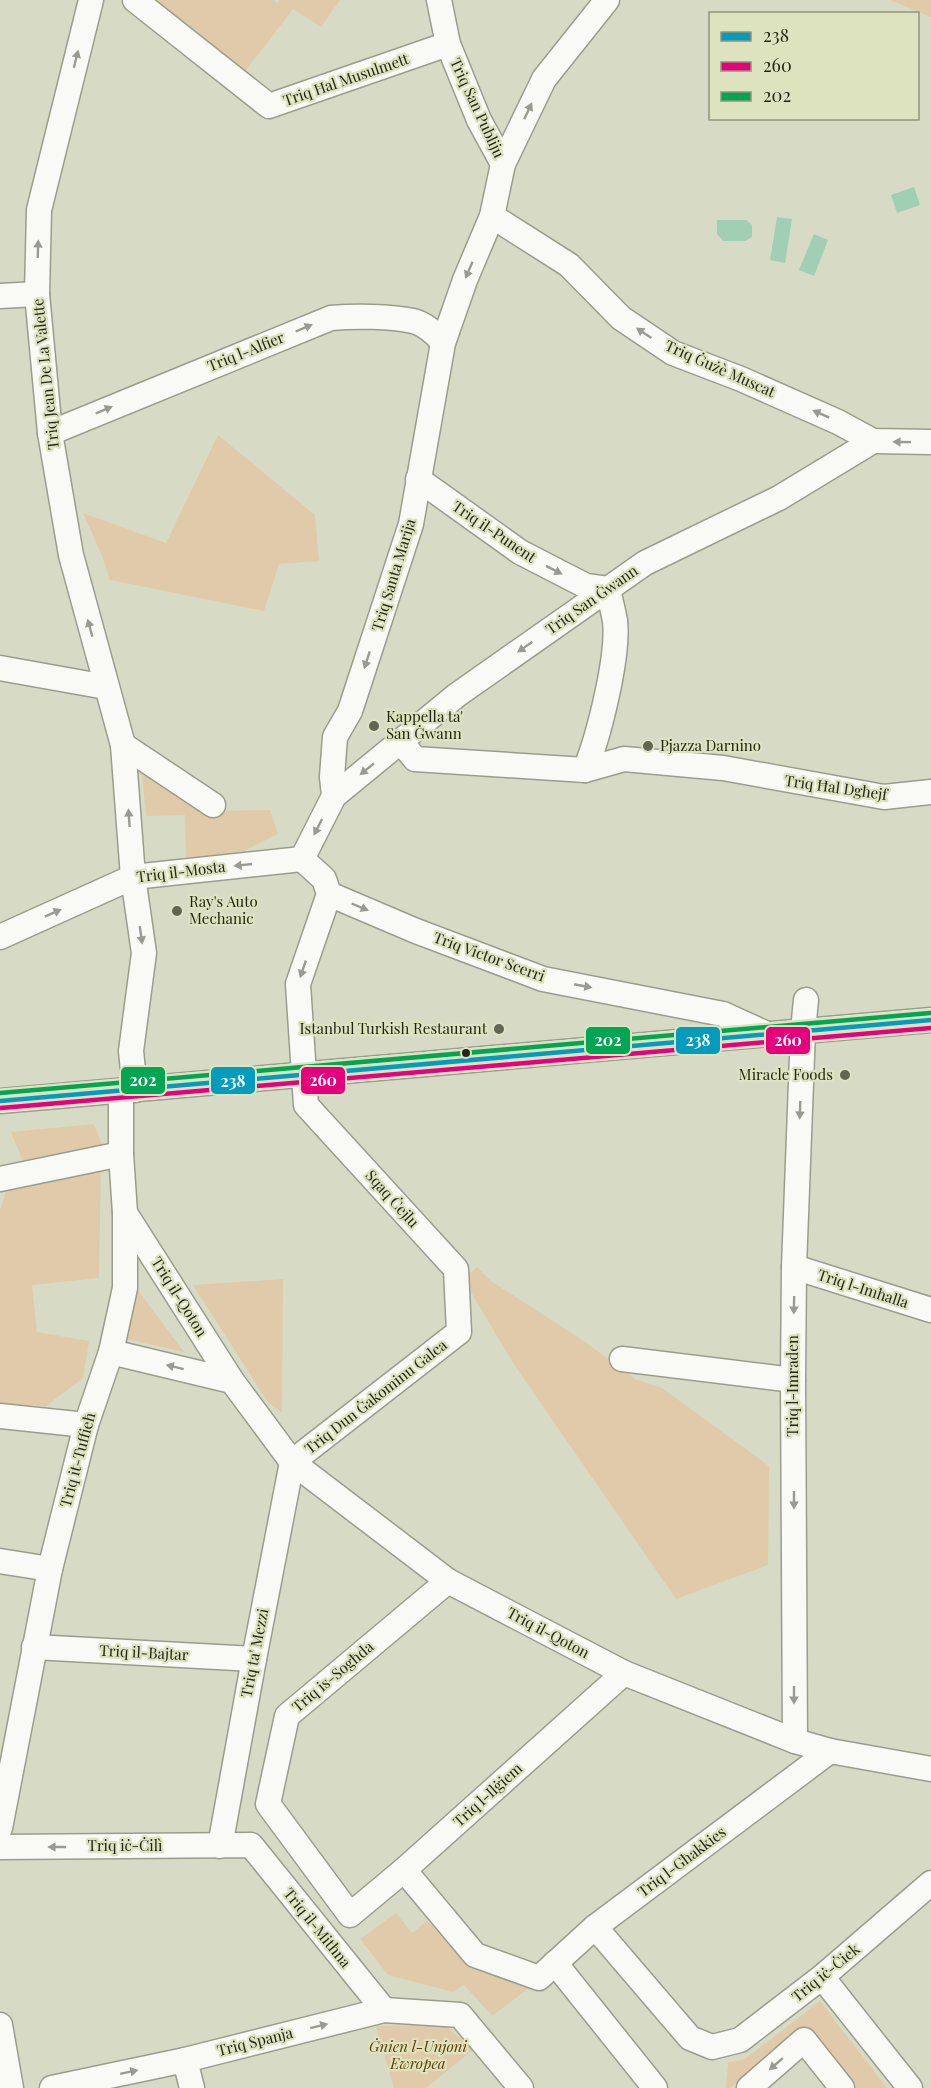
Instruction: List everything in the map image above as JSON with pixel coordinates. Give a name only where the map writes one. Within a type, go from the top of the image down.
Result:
[{"type":"street","name":"Triq Jean De La Valette","points":[[91,0],[39,210],[37,294],[50,432],[71,555],[123,745],[133,877],[144,953],[128,1090]]},
{"type":"street","name":"Triq Ħal Musulmett","points":[[135,0],[269,106],[448,44]]},
{"type":"street","name":"Triq San Publiju","points":[[439,0],[448,44],[479,120],[503,164],[492,216]]},
{"type":"street","points":[[503,164],[544,79],[607,0]]},
{"type":"street","name":"Triq Santa Marija","points":[[302,859],[334,796],[332,777],[335,737],[350,711],[411,524],[443,343],[465,280],[492,216]]},
{"type":"street","name":"Triq Ġużè Muscat","points":[[492,216],[570,265],[621,318],[673,353],[752,383],[838,422],[873,441]]},
{"type":"street","points":[[0,296],[37,294]]},
{"type":"street","name":"Triq l-Alfier","points":[[50,432],[331,318],[350,316],[415,321],[438,336],[443,343]]},
{"type":"street","points":[[873,441],[931,442]]},
{"type":"street","name":"Triq San Ġwann","points":[[334,796],[457,695],[645,563],[779,498],[873,441]]},
{"type":"street","name":"Triq il-Punent","points":[[418,479],[520,552],[586,586],[608,589]]},
{"type":"street","points":[[401,742],[415,759],[585,770],[594,748],[613,660],[615,622],[608,589]]},
{"type":"street","points":[[0,668],[106,687]]},
{"type":"street","points":[[123,745],[213,806]]},
{"type":"street","name":"Triq Ħal Dgħejf","points":[[585,770],[624,759],[723,768],[884,797],[931,792]]},
{"type":"street","points":[[302,859],[324,879],[329,894]]},
{"type":"street","name":"Triq il-Mosta","points":[[0,937],[133,877],[302,859]]},
{"type":"street","name":"Triq Victor Scerri","points":[[329,894],[416,931],[543,979],[723,1014],[767,1034]]},
{"type":"street","name":"Sqaq Ċejlu","points":[[329,894],[298,984],[306,1105],[456,1269],[459,1332]]},
{"type":"street","name":"Triq l-Imraden","points":[[795,1741],[794,1267],[806,1000]]},
{"type":"street","points":[[0,1101],[931,1020]]},
{"type":"street","name":"Triq it-Tuffieħ","points":[[0,1828],[50,1569],[86,1425],[111,1352],[125,1288],[125,1213],[121,1154],[128,1090]]},
{"type":"street","points":[[0,1179],[121,1154]]},
{"type":"street","name":"Triq il-Qoton","points":[[125,1213],[232,1381],[292,1462],[448,1581],[624,1673],[795,1741],[830,1751],[931,1769]]},
{"type":"street","name":"Triq l-Imħalla","points":[[794,1267],[931,1310]]},
{"type":"street","name":"Triq Dun Ġakominu Galea","points":[[292,1462],[459,1332]]},
{"type":"street","points":[[111,1352],[232,1381]]},
{"type":"street","points":[[622,1359],[793,1380]]},
{"type":"street","points":[[0,1416],[86,1425]]},
{"type":"street","name":"Triq ta' Mezzi","points":[[220,1846],[292,1462]]},
{"type":"street","points":[[0,1561],[50,1569]]},
{"type":"street","name":"Triq is-Sogħda","points":[[350,1914],[268,1804],[287,1716],[448,1581]]},
{"type":"street","name":"Triq il-Bajtar","points":[[34,1647],[254,1659]]},
{"type":"street","name":"Triq l-Ilġiem","points":[[350,1914],[404,1870],[624,1673]]},
{"type":"street","name":"Triq l-Għakkies","points":[[547,1971],[595,1927],[830,1751]]},
{"type":"street","name":"Triq iċ-Ċilì","points":[[0,1847],[251,1845]]},
{"type":"street","name":"Triq il-Mitħna","points":[[251,1845],[384,2010]]},
{"type":"street","points":[[404,1870],[475,1955],[547,1971],[655,2088]]},
{"type":"street","name":"Triq iċ-Ċiek","points":[[595,1927],[690,2038],[712,2047],[740,2040],[822,1977],[931,1884]]},
{"type":"street","points":[[822,1977],[910,2088]]},
{"type":"street","name":"Triq Spanja","points":[[52,2088],[185,2060],[384,2010],[460,2015],[521,2088]]},
{"type":"street","points":[[0,2025],[11,2088]]},
{"type":"street","points":[[749,2088],[804,2040],[842,2088]]},
{"type":"street","points":[[185,2060],[192,2088]]},
{"type":"green space","points":[[153,0],[273,0],[277,3],[279,0],[340,0],[321,27],[293,9],[244,73]]},
{"type":"green space","points":[[890,0],[931,0],[931,17]]},
{"type":"green space","points":[[218,435],[315,515],[319,561],[279,564],[264,611],[110,580],[83,513],[166,543]]},
{"type":"green space","points":[[142,774],[192,797],[200,811],[270,810],[278,834],[240,853],[186,858],[185,815],[146,816]]},
{"type":"green space","points":[[94,1124],[103,1147],[26,1169],[11,1132]]},
{"type":"green space","points":[[101,1164],[99,1278],[32,1285],[37,1332],[89,1341],[83,1378],[46,1406],[0,1404],[0,1210],[8,1185]]},
{"type":"green space","points":[[477,1267],[491,1281],[584,1341],[635,1379],[662,1388],[769,1466],[768,1565],[676,1599],[515,1366],[463,1279]]},
{"type":"green space","points":[[283,1279],[282,1413],[268,1402],[193,1285]]},
{"type":"green space","points":[[131,1281],[184,1352],[121,1338]]},
{"type":"green space","points":[[396,1913],[412,1933],[427,1921],[471,1961],[533,1985],[492,2016],[464,1985],[453,1992],[388,1975],[360,1939]]},
{"type":"green space","points":[[820,2001],[887,2088],[856,2088],[806,2031],[730,2088],[726,2088],[728,2063],[745,2059]]},
{"type":"green space","name":"Ġnien l-Unjoni Ewropea","points":[[444,2025],[474,2049],[426,2088],[394,2088],[376,2026]]},
{"type":"shaded area","points":[[914,187],[920,205],[897,213],[891,195]]},
{"type":"shaded area","points":[[777,217],[792,219],[785,263],[770,260]]},
{"type":"shaded area","points":[[717,220],[746,220],[752,225],[752,237],[745,241],[723,241],[717,234]]},
{"type":"shaded area","points":[[814,234],[828,240],[814,276],[799,270]]},
{"type":"transit line","name":"202","points":[[0,1093],[930,1013]]},
{"type":"transit line","name":"238","points":[[0,1101],[931,1020]]},
{"type":"transit line","name":"260","points":[[1,1108],[931,1028]]},
{"type":"place","name":"Kappella ta' San Ġwann","points":[[374,726]]},
{"type":"place","name":"Pjazza Darnino","points":[[648,746]]},
{"type":"place","name":"Ray's Auto Mechanic","points":[[177,911]]},
{"type":"place","name":"Istanbul Turkish Restaurant","points":[[499,1029]]},
{"type":"place","name":"Miracle Foods","points":[[845,1075]]}]
